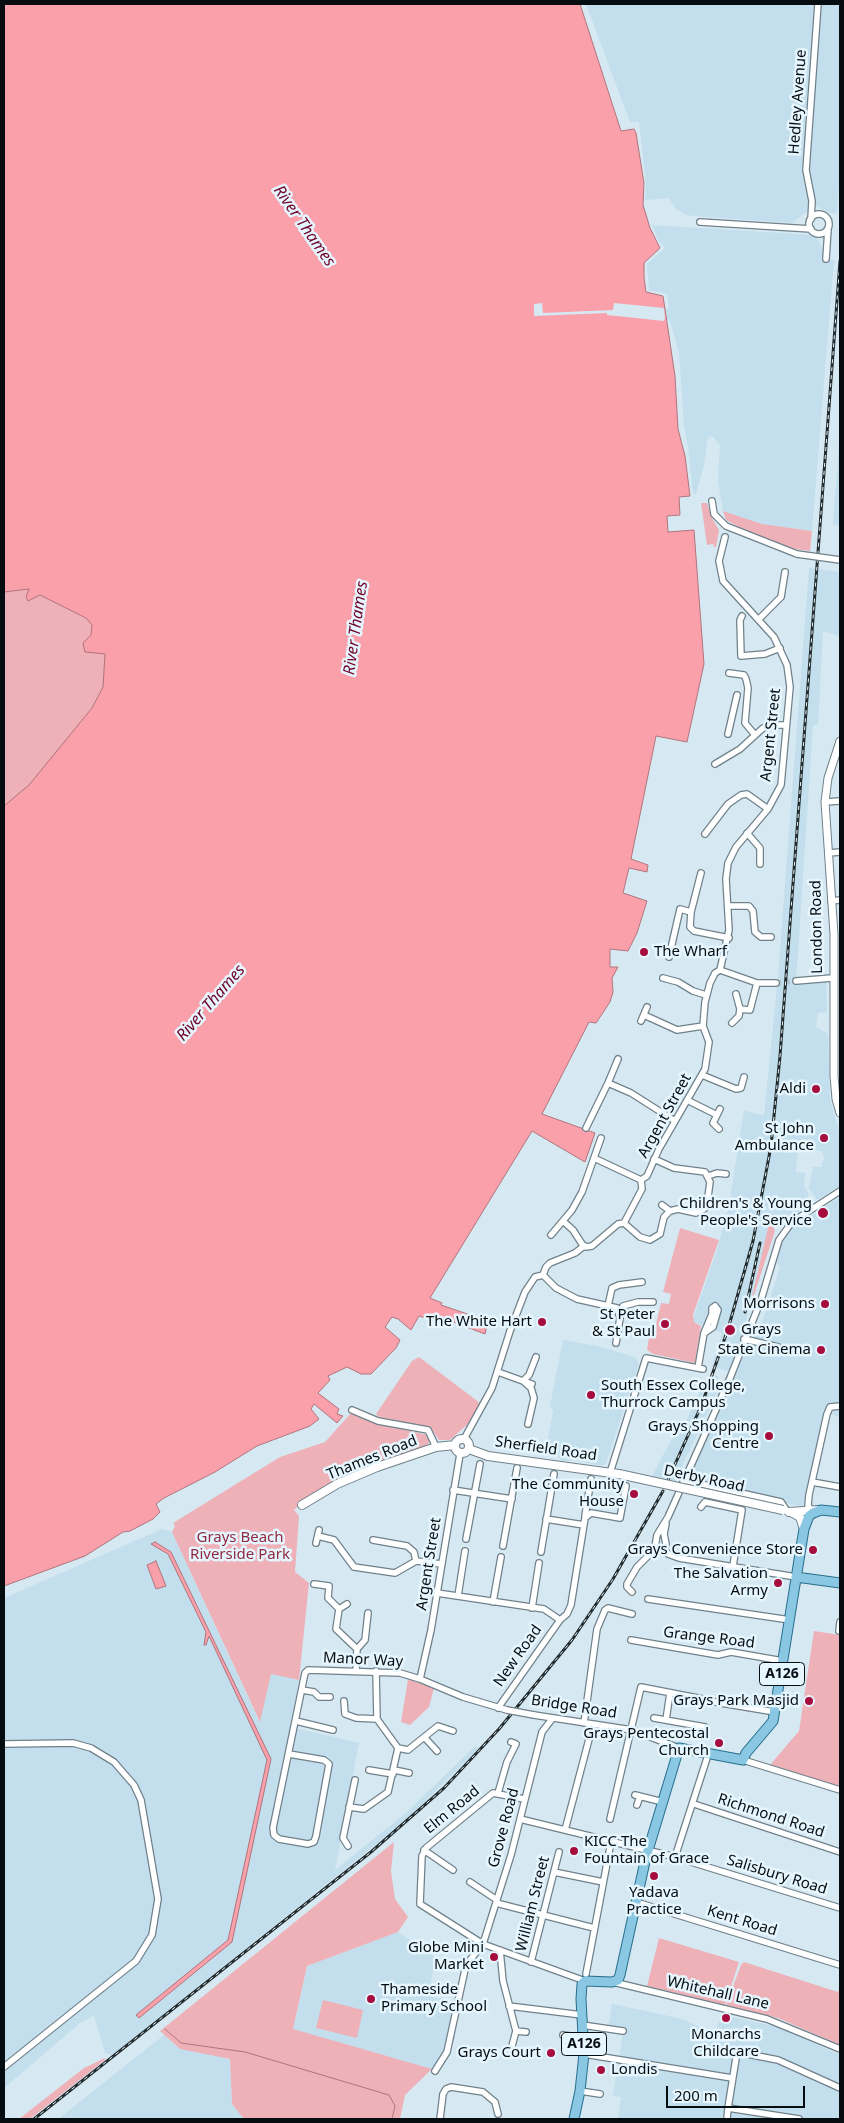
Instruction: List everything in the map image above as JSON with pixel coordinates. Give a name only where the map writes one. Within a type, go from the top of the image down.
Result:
[{"type":"main road","points":[[464,1439],[468,1442],[469,1449],[460,1454],[455,1450],[455,1445],[458,1440],[464,1439]]},
{"type":"main road","name":"Thames Road","points":[[302,1505],[337,1484],[385,1464],[436,1447],[455,1445]]},
{"type":"main road","name":"Sherfield Road","points":[[469,1449],[488,1456],[619,1474]]},
{"type":"main road","name":"Derby Road","points":[[619,1474],[786,1511],[821,1510],[840,1512]]},
{"type":"main road","name":"A126","points":[[743,1760],[773,1721],[804,1529],[808,1516],[821,1510]]},
{"type":"main road","points":[[786,1511],[800,1518],[804,1529]]},
{"type":"main road","points":[[796,1576],[840,1583]]},
{"type":"main road","points":[[612,1982],[620,1975],[648,1851],[680,1748]]},
{"type":"main road","name":"Bridge Road","points":[[680,1748],[743,1760]]},
{"type":"main road","name":"A126","points":[[574,2119],[578,2108],[584,2054],[581,1999],[582,1984],[585,1978]]},
{"type":"main road","name":"Whitehall Lane","points":[[585,1978],[612,1982]]},
{"type":"street","name":"Hedley Avenue","points":[[811,229],[812,201],[806,170],[818,4]]},
{"type":"street","name":"Hedley Avenue","points":[[812,201],[828,220],[828,229]]},
{"type":"street","points":[[811,219],[817,215],[822,215]]},
{"type":"street","points":[[700,222],[811,229],[826,242]]},
{"type":"street","points":[[817,234],[824,233],[828,229]]},
{"type":"street","points":[[826,259],[828,229]]},
{"type":"street","points":[[712,502],[714,514],[726,526],[797,554],[840,560]]},
{"type":"street","name":"Argent Street","points":[[464,1439],[492,1388],[510,1331],[525,1292],[535,1277],[543,1275],[550,1263],[575,1253],[584,1246],[592,1246],[618,1224],[624,1223],[640,1193],[641,1180],[647,1176],[654,1159],[702,1075],[709,1051],[708,1036],[704,1026],[706,995],[714,973],[720,970],[729,938],[726,879],[728,863],[736,847],[768,809],[780,785],[789,676],[780,648],[770,631],[723,581],[719,562],[725,537]]},
{"type":"street","points":[[758,619],[781,597],[785,572]]},
{"type":"street","points":[[742,616],[740,620],[741,656],[765,654],[780,648]]},
{"type":"street","points":[[729,673],[744,676],[746,679],[748,688],[745,719],[748,728],[755,736]]},
{"type":"street","points":[[728,734],[738,695]]},
{"type":"street","points":[[732,716],[745,719]]},
{"type":"street","points":[[715,764],[740,749],[768,726],[785,725]]},
{"type":"street","name":"London Road","points":[[840,741],[837,756],[828,778],[825,802],[831,901],[837,934],[832,978],[837,1023],[838,1099],[840,1113]]},
{"type":"street","points":[[705,834],[728,804],[741,795],[747,794],[768,809]]},
{"type":"street","points":[[825,802],[840,801]]},
{"type":"street","points":[[747,833],[760,848],[760,864]]},
{"type":"street","points":[[828,852],[840,852]]},
{"type":"street","points":[[701,873],[689,922],[694,931],[729,938]]},
{"type":"street","points":[[831,901],[840,900]]},
{"type":"street","points":[[728,906],[751,908],[754,915],[755,932],[761,936],[771,937]]},
{"type":"street","points":[[668,956],[680,909],[691,912]]},
{"type":"street","points":[[720,970],[756,984],[776,983]]},
{"type":"street","points":[[663,978],[678,982],[693,991],[706,995]]},
{"type":"street","points":[[796,981],[832,978]]},
{"type":"street","points":[[740,1009],[750,1010],[756,984]]},
{"type":"street","points":[[732,1023],[739,1016],[740,1009],[736,994]]},
{"type":"street","points":[[647,1007],[642,1018],[677,1030],[704,1026]]},
{"type":"street","points":[[586,1128],[618,1059]]},
{"type":"street","points":[[702,1075],[732,1089],[742,1091],[744,1077]]},
{"type":"street","points":[[608,1083],[631,1093],[675,1122]]},
{"type":"street","points":[[687,1100],[718,1112],[714,1123],[719,1129]]},
{"type":"street","points":[[551,1235],[579,1197],[600,1138]]},
{"type":"street","points":[[594,1158],[641,1180]]},
{"type":"street","points":[[654,1159],[674,1168],[702,1171],[708,1176]]},
{"type":"street","points":[[708,1176],[717,1172],[726,1174]]},
{"type":"street","points":[[624,1223],[640,1237],[650,1240],[660,1234],[664,1217],[670,1211],[678,1209],[696,1212],[704,1209],[708,1200],[708,1176]]},
{"type":"street","points":[[656,1548],[654,1545],[656,1539],[668,1517],[730,1378],[744,1338],[763,1294],[779,1240],[792,1222],[840,1192]]},
{"type":"street","points":[[572,1193],[579,1197]]},
{"type":"street","points":[[662,1205],[670,1211]]},
{"type":"street","points":[[563,1221],[573,1230],[584,1246]]},
{"type":"street","points":[[543,1275],[556,1288],[577,1299],[617,1308],[619,1312]]},
{"type":"street","points":[[634,1276],[634,1283]]},
{"type":"street","points":[[608,1306],[612,1288],[616,1285],[642,1282]]},
{"type":"street","points":[[616,1343],[619,1312],[623,1306],[638,1302],[653,1302]]},
{"type":"street","points":[[610,1473],[646,1358],[701,1368],[704,1333]]},
{"type":"street","points":[[744,1338],[778,1347]]},
{"type":"street","points":[[523,1381],[529,1375],[536,1357]]},
{"type":"street","points":[[498,1372],[532,1384]]},
{"type":"street","points":[[523,1381],[534,1394],[528,1424]]},
{"type":"street","points":[[811,1510],[808,1506],[812,1482],[830,1407],[840,1406]]},
{"type":"street","points":[[352,1410],[378,1420],[428,1430],[436,1447]]},
{"type":"street","name":"Argent Street","points":[[420,1679],[437,1593],[460,1454]]},
{"type":"street","points":[[466,1539],[480,1464]]},
{"type":"street","points":[[502,1546],[518,1468]]},
{"type":"street","points":[[541,1552],[554,1474]]},
{"type":"street","name":"New Road","points":[[498,1708],[560,1620],[567,1614],[571,1605],[591,1479]]},
{"type":"street","points":[[683,1480],[781,1502],[786,1511]]},
{"type":"street","points":[[812,1482],[840,1487]]},
{"type":"street","points":[[585,1518],[591,1513],[620,1518],[626,1486]]},
{"type":"street","points":[[453,1490],[512,1499]]},
{"type":"street","points":[[701,1507],[705,1502],[742,1510],[733,1566]]},
{"type":"street","points":[[668,1517],[664,1539],[666,1544],[664,1548],[668,1554],[680,1558],[796,1576]]},
{"type":"street","points":[[546,1519],[584,1526]]},
{"type":"street","points":[[316,1543],[318,1533],[334,1540],[354,1567],[395,1573],[416,1561],[442,1564]]},
{"type":"street","points":[[656,1539],[664,1539]]},
{"type":"street","points":[[373,1540],[407,1546],[414,1552],[416,1561]]},
{"type":"street","points":[[632,1592],[627,1587],[627,1584],[637,1566],[656,1548],[664,1548]]},
{"type":"street","points":[[458,1596],[465,1551]]},
{"type":"street","points":[[493,1602],[501,1556]]},
{"type":"street","points":[[532,1608],[539,1563]]},
{"type":"street","points":[[314,1584],[330,1586],[328,1598],[339,1608]]},
{"type":"street","points":[[437,1593],[544,1609],[560,1620]]},
{"type":"street","points":[[648,1599],[790,1620]]},
{"type":"street","points":[[339,1608],[347,1604]]},
{"type":"street","points":[[339,1608],[336,1629],[357,1649]]},
{"type":"street","points":[[584,1723],[597,1629],[605,1610],[608,1608],[632,1614]]},
{"type":"street","points":[[356,1671],[357,1649],[365,1640],[368,1612]]},
{"type":"street","points":[[839,1631],[840,1622]]},
{"type":"street","name":"Grange Road","points":[[631,1640],[718,1655],[731,1652],[784,1661]]},
{"type":"street","name":"Manor Way","points":[[302,1690],[306,1673],[311,1669],[400,1673],[420,1679]]},
{"type":"street","points":[[376,1671],[377,1719],[398,1748],[408,1750],[438,1726],[453,1731]]},
{"type":"street","points":[[782,1674],[797,1676]]},
{"type":"street","name":"Bridge Road","points":[[420,1679],[463,1698],[498,1708],[552,1719],[632,1730],[680,1748]]},
{"type":"street","points":[[610,1818],[641,1687],[775,1712]]},
{"type":"street","points":[[289,1754],[324,1760],[329,1764],[316,1836],[314,1842],[308,1844],[279,1839],[274,1835],[289,1754],[302,1690],[314,1692],[319,1697],[330,1697]]},
{"type":"street","points":[[666,1720],[670,1693]]},
{"type":"street","points":[[344,1701],[345,1714],[356,1718],[377,1719]]},
{"type":"street","points":[[654,1718],[705,1727]]},
{"type":"street","name":"Grove Road","points":[[483,1944],[520,1819],[542,1732],[552,1719]]},
{"type":"street","points":[[296,1721],[333,1730]]},
{"type":"street","points":[[565,1830],[593,1724]]},
{"type":"street","points":[[424,1738],[437,1751]]},
{"type":"street","points":[[498,1793],[507,1762],[516,1744],[511,1742]]},
{"type":"street","points":[[4,1744],[73,1743],[99,1752],[118,1766],[134,1785],[141,1800],[158,1899],[154,1928],[149,1942],[136,1961],[4,2068]]},
{"type":"street","points":[[349,1807],[364,1809],[388,1792],[398,1748]]},
{"type":"street","points":[[675,1857],[694,1804],[708,1754]]},
{"type":"street","name":"Bridge Road","points":[[743,1760],[840,1790]]},
{"type":"street","points":[[369,1770],[409,1773]]},
{"type":"street","points":[[348,1846],[343,1838],[355,1780]]},
{"type":"street","name":"Elm Road","points":[[483,1944],[422,1907],[419,1899],[424,1850],[493,1793],[524,1799]]},
{"type":"street","points":[[637,1805],[637,1796],[662,1802]]},
{"type":"street","name":"Richmond Road","points":[[694,1804],[840,1852]]},
{"type":"street","name":"Salisbury Road","points":[[520,1819],[675,1857],[840,1908]]},
{"type":"street","points":[[436,2071],[447,2052],[466,1965],[483,1944],[531,1962],[585,1978],[611,1842]]},
{"type":"street","points":[[424,1850],[453,1870]]},
{"type":"street","name":"William Street","points":[[531,1962],[559,1852]]},
{"type":"street","points":[[554,1872],[603,1882]]},
{"type":"street","points":[[470,1882],[496,1902],[594,1928]]},
{"type":"street","name":"Kent Road","points":[[636,1902],[840,1965]]},
{"type":"street","points":[[500,1950],[500,1962],[516,2031],[512,2046]]},
{"type":"street","name":"Whitehall Lane","points":[[612,1982],[767,2019],[840,2049]]},
{"type":"street","points":[[509,2006],[582,2020],[622,2031]]},
{"type":"street","points":[[516,2031],[526,2032]]},
{"type":"street","points":[[563,2036],[584,2038]]},
{"type":"street","points":[[727,2119],[737,2052],[778,2060],[840,2088]]},
{"type":"street","points":[[584,2054],[732,2078]]},
{"type":"street","points":[[440,2119],[442,2100],[446,2089],[451,2087],[479,2090],[495,2102],[498,2114]]},
{"type":"street","points":[[580,2091],[600,2094]]},
{"type":"street","points":[[728,2108],[799,2119]]},
{"type":"shaded area","points":[[586,4],[840,4],[840,172],[837,214],[830,213],[808,202],[808,211],[792,223],[694,216],[686,215],[675,208],[669,198],[645,200],[646,184],[639,122],[630,122]]},
{"type":"shaded area","points":[[652,225],[815,235],[822,247],[823,259],[834,260],[812,531],[762,524],[723,511],[718,481],[720,445],[712,436],[708,437],[704,465],[696,494],[693,494],[684,426],[679,353],[670,321],[666,319],[664,308],[669,309],[667,294],[649,290],[647,264],[665,248],[659,241]]},
{"type":"shaded area","points":[[840,431],[840,526],[833,525]]},
{"type":"shaded area","points":[[809,568],[840,572],[840,636],[823,631],[818,725],[813,725],[796,982],[826,982],[827,1012],[818,1013],[816,1027],[828,1034],[830,1100],[840,1134],[840,1186],[817,1200],[809,1188],[813,1167],[821,1167],[824,1158],[822,1151],[798,1149],[796,1172],[805,1173],[804,1186],[808,1192],[809,1206],[774,1227],[770,1220],[743,1334],[730,1372],[712,1366],[722,1333],[694,1322],[693,1319],[717,1250],[729,1205],[744,1110],[764,1116],[778,977]]},
{"type":"shaded area","points":[[840,1197],[840,1417],[824,1412],[803,1507],[688,1479],[749,1346],[756,1326],[761,1324],[764,1317],[780,1267],[776,1262],[782,1242],[791,1229]]},
{"type":"shaded area","name":"South Essex College, Thurrock Campus","points":[[563,1340],[597,1346],[635,1357],[639,1364],[606,1463],[601,1466],[575,1460],[561,1461],[560,1458],[545,1455],[553,1411],[550,1406]]},
{"type":"shaded area","points":[[711,1374],[719,1377],[716,1385],[720,1386],[675,1481],[652,1476],[677,1429],[681,1431],[704,1383],[706,1384]]},
{"type":"shaded area","points":[[162,1529],[172,1532],[259,1721],[271,1674],[299,1680],[290,1727],[359,1743],[335,1870],[407,1812],[475,1746],[478,1749],[403,1823],[112,2055],[105,2053],[94,2015],[80,2023],[4,2088],[4,1598]]},
{"type":"shaded area","name":"Thameside Primary School","points":[[398,1932],[435,1957],[429,1996],[455,2002],[447,2044],[432,2069],[293,2030],[307,1966]]},
{"type":"shaded area","points":[[612,2004],[683,2019],[714,2034],[719,2022],[729,2024],[731,2017],[779,2027],[840,2055],[840,2119],[618,2119],[621,2097],[613,2096],[623,2032],[608,2029]]},
{"type":"shaded area","points":[[164,2035],[180,2049],[230,2059],[232,2104],[244,2119],[58,2119]]},
{"type":"green space","points":[[4,470],[155,615],[4,856]]},
{"type":"green space","points":[[701,503],[707,503],[712,518],[719,530],[716,547],[713,544],[707,545]]},
{"type":"green space","points":[[723,511],[762,524],[812,531],[810,551],[794,549],[741,528],[726,520]]},
{"type":"green space","points":[[770,1219],[775,1231],[749,1310]]},
{"type":"green space","points":[[680,1228],[719,1240],[693,1315],[694,1322],[701,1326],[695,1363],[653,1354],[647,1350],[649,1338],[653,1337],[661,1303],[669,1304],[671,1294],[663,1292]]},
{"type":"green space","points":[[419,1357],[480,1403],[470,1422],[450,1440],[439,1440],[431,1428],[379,1417],[376,1414],[412,1361]]},
{"type":"green space","name":"Grays Beach Riverside Park","points":[[352,1412],[377,1423],[427,1435],[430,1440],[427,1446],[346,1475],[343,1466],[339,1467],[341,1477],[302,1503],[300,1500],[297,1503],[299,1505],[294,1510],[299,1516],[295,1572],[309,1583],[299,1680],[271,1674],[260,1722],[172,1532],[175,1526],[173,1523],[280,1457],[325,1442]]},
{"type":"green space","points":[[814,1631],[840,1635],[840,1786],[780,1771],[770,1765],[799,1731]]},
{"type":"green space","points":[[408,1679],[434,1688],[429,1707],[410,1725],[401,1722]]},
{"type":"green space","points":[[394,1842],[391,1871],[395,1899],[408,1917],[398,1932],[307,1966],[293,2029],[432,2069],[405,2095],[400,2119],[244,2119],[232,2104],[230,2059],[180,2049],[160,2031]]},
{"type":"green space","points":[[659,1938],[739,1962],[725,2005],[647,1986]]},
{"type":"green space","points":[[744,1962],[838,1992],[840,1984],[840,2045],[778,2018],[726,2005],[741,1965]]},
{"type":"green space","points":[[323,2000],[363,2010],[357,2038],[316,2028]]},
{"type":"green space","points":[[105,2058],[105,2060],[30,2119],[19,2119],[84,2068]]},
{"type":"water","name":"River Thames","points":[[4,4],[580,4],[621,131],[634,129],[636,133],[644,183],[643,205],[650,228],[660,248],[644,263],[644,277],[646,292],[663,296],[675,376],[678,429],[685,456],[690,496],[679,497],[680,515],[667,516],[668,532],[694,530],[704,664],[687,742],[656,736],[631,859],[648,865],[647,872],[629,868],[623,893],[647,901],[637,933],[628,951],[610,949],[610,967],[618,967],[612,978],[613,992],[610,1002],[596,1023],[589,1022],[542,1114],[595,1133],[585,1162],[532,1131],[430,1298],[442,1303],[441,1305],[488,1321],[485,1334],[437,1316],[435,1321],[419,1316],[411,1330],[398,1319],[392,1317],[385,1327],[400,1340],[396,1348],[371,1374],[361,1374],[347,1367],[328,1376],[330,1380],[318,1393],[339,1409],[337,1414],[343,1416],[337,1423],[314,1404],[311,1409],[319,1419],[310,1426],[257,1446],[215,1472],[164,1498],[156,1504],[160,1512],[153,1519],[130,1531],[123,1532],[85,1556],[4,1586],[4,806],[29,785],[92,708],[103,687],[105,654],[85,652],[83,643],[91,635],[92,625],[86,618],[40,595],[28,601],[26,597],[29,589],[4,592]]},
{"type":"water","points":[[155,1542],[171,1552],[271,1759],[232,1942],[139,2018],[136,2015],[228,1940],[267,1760],[209,1636],[206,1645],[204,1645],[206,1632],[168,1554],[151,1544]]},
{"type":"water","points":[[156,1561],[166,1586],[156,1589],[147,1565]]},
{"type":"pier","points":[[542,303],[543,313],[613,310],[614,303],[664,308],[665,318],[664,321],[607,315],[607,313],[534,316],[534,304]]},
{"type":"waterway","points":[[165,2029],[181,2043],[245,2052],[389,2095],[395,2106],[392,2119]]},
{"type":"tunnel","points":[[776,983],[796,981]]},
{"type":"railway","points":[[668,1480],[702,1404],[728,1329],[753,1241],[771,1146],[780,1056],[840,261]]},
{"type":"railway","points":[[745,1312],[760,1243]]},
{"type":"railway","points":[[34,2119],[371,1852],[444,1788],[499,1729],[572,1640],[613,1579],[663,1491]]},
{"type":"place","name":"The Wharf","points":[[644,952]]},
{"type":"place","name":"Aldi","points":[[816,1089]]},
{"type":"place","name":"St John Ambulance","points":[[824,1138]]},
{"type":"place","name":"Children's & Young People's Service","points":[[823,1213]]},
{"type":"place","name":"Morrisons","points":[[825,1304]]},
{"type":"place","name":"The White Hart","points":[[542,1322]]},
{"type":"place","name":"St Peter & St Paul","points":[[665,1324]]},
{"type":"place","name":"Grays","points":[[730,1330]]},
{"type":"place","name":"State Cinema","points":[[821,1350]]},
{"type":"place","name":"South Essex College, Thurrock Campus","points":[[591,1395]]},
{"type":"place","name":"Grays Shopping Centre","points":[[769,1436]]},
{"type":"place","name":"The Community House","points":[[634,1494]]},
{"type":"place","name":"Grays Convenience Store","points":[[813,1550]]},
{"type":"place","name":"The Salvation Army","points":[[778,1583]]},
{"type":"place","name":"Grays Park Masjid","points":[[809,1701]]},
{"type":"place","name":"Grays Pentecostal Church","points":[[719,1743]]},
{"type":"place","name":"KICC The Fountain of Grace","points":[[574,1851]]},
{"type":"place","name":"Yadava Practice","points":[[654,1876]]},
{"type":"place","name":"Globe Mini Market","points":[[494,1957]]},
{"type":"place","name":"Thameside Primary School","points":[[371,1999]]},
{"type":"place","name":"Monarchs Childcare","points":[[726,2018]]},
{"type":"place","name":"Grays Court","points":[[551,2053]]},
{"type":"place","name":"Londis","points":[[601,2070]]}]
